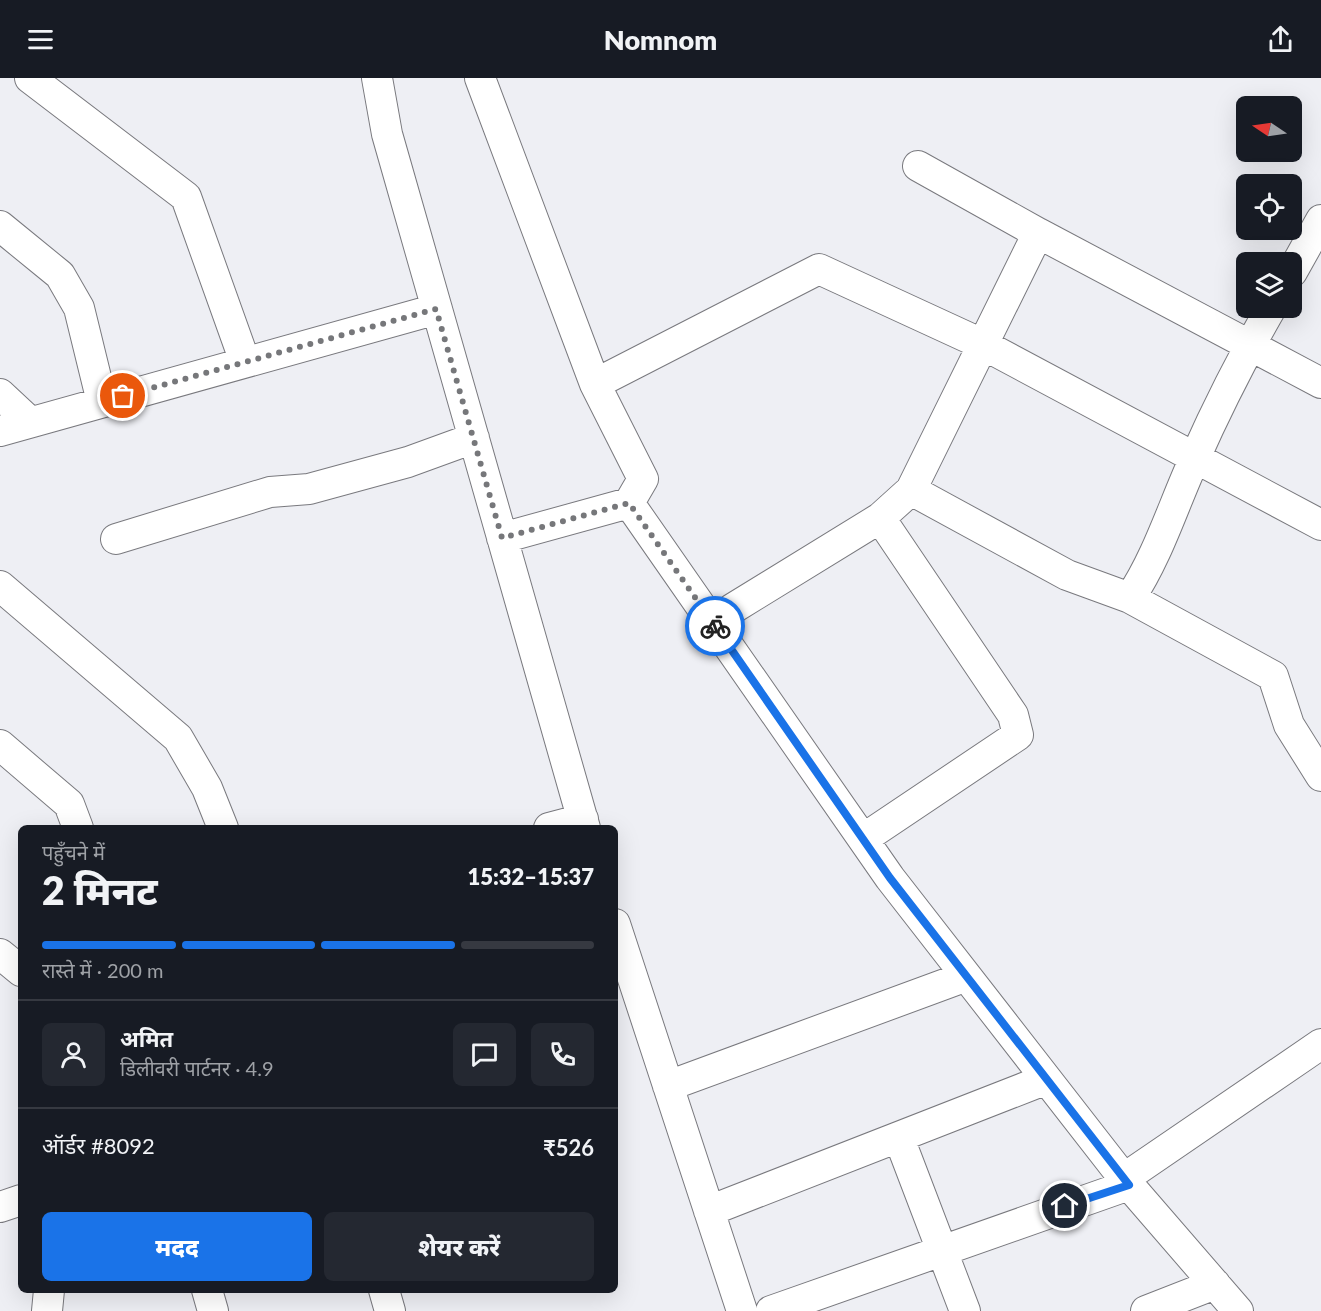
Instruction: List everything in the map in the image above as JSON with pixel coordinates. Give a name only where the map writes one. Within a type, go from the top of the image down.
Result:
[{"type":"street","points":[[30,78],[186,197],[245,362]]},
{"type":"street","points":[[377,78],[387,134],[584,823]]},
{"type":"street","points":[[480,78],[596,384],[643,480],[629,503],[502,538]]},
{"type":"street","points":[[918,166],[1038,233],[1321,383]]},
{"type":"street","points":[[1302,254],[1321,220]]},
{"type":"street","points":[[0,226],[60,274],[79,308],[102,402]]},
{"type":"street","points":[[732,609],[880,518],[911,490],[1038,233]]},
{"type":"street","points":[[596,384],[819,269],[982,344],[1321,525]]},
{"type":"street","points":[[0,430],[436,309]]},
{"type":"street","points":[[1130,598],[1145,575],[1195,458],[1265,318]]},
{"type":"street","points":[[0,394],[30,422]]},
{"type":"street","points":[[116,539],[270,492],[309,489],[408,462],[474,438]]},
{"type":"street","points":[[911,490],[1067,575],[1130,598],[1274,676],[1289,725],[1321,776]]},
{"type":"street","points":[[629,503],[890,878],[1129,1185],[1238,1311]]},
{"type":"street","points":[[863,839],[1018,735],[1012,715],[880,518]]},
{"type":"street","points":[[0,586],[178,738],[207,788],[222,825]]},
{"type":"street","points":[[0,745],[69,804],[77,825]]},
{"type":"street","points":[[618,933],[742,1311]]},
{"type":"street","points":[[0,954],[18,969]]},
{"type":"street","points":[[668,1086],[956,980],[963,972]]},
{"type":"street","points":[[1129,1185],[1132,1173],[1321,1044]]},
{"type":"street","points":[[709,1211],[1034,1084],[1044,1076]]},
{"type":"street","points":[[899,1138],[965,1311]]},
{"type":"street","points":[[771,1311],[1129,1185]]},
{"type":"street","points":[[0,1207],[18,1201]]},
{"type":"street","points":[[1146,1311],[1215,1284]]},
{"type":"street","points":[[47,1311],[49,1293]]},
{"type":"street","points":[[208,1293],[213,1311]]},
{"type":"street","points":[[385,1293],[390,1311]]},
{"type":"way so far","points":[[123,396],[436,309],[502,538],[629,503],[715,626]]},
{"type":"route","points":[[715,626],[890,878],[1129,1185],[1065,1206]]}]
